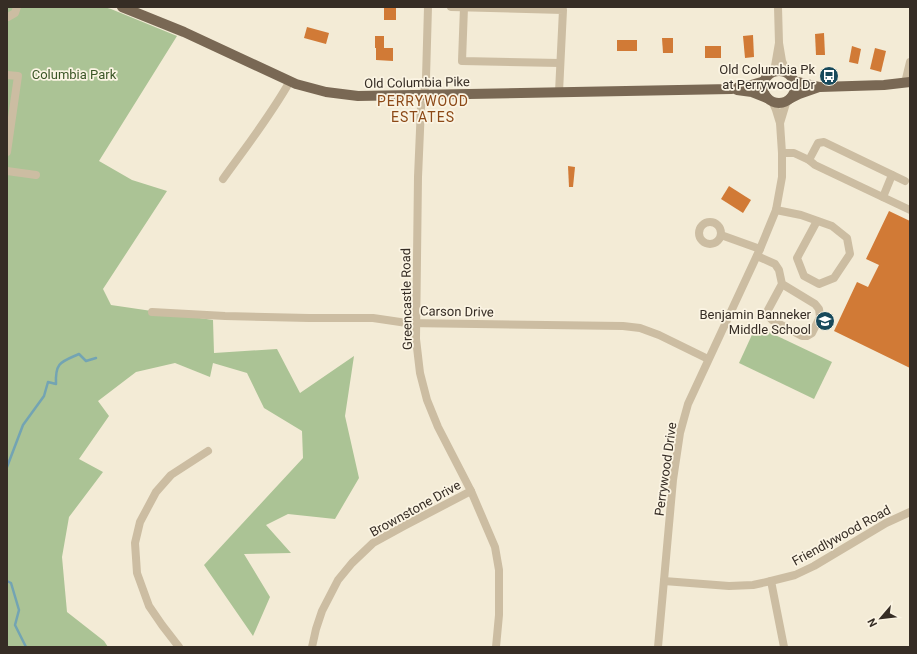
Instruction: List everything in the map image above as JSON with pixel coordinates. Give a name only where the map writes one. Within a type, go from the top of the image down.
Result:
[{"type":"main road","name":"Old Columbia Pike","points":[[122,7],[137,10],[296,84],[326,92],[358,96],[731,89],[752,92],[769,99]]},
{"type":"main road","points":[[789,99],[795,87],[794,81],[791,77],[787,73],[782,72],[774,72],[768,76],[765,80],[763,88],[764,93],[769,99],[777,103],[782,102],[820,87]]},
{"type":"main road","name":"Old Columbia Pike","points":[[731,89],[751,85],[765,80]]},
{"type":"main road","points":[[794,81],[820,87],[907,83]]},
{"type":"street","points":[[7,18],[10,7]]},
{"type":"street","points":[[7,18],[15,13],[17,7]]},
{"type":"street","name":"Greencastle Road","points":[[428,7],[426,78],[421,107],[415,323],[416,339],[420,372],[427,400],[438,427],[472,491],[495,547],[499,570],[499,615],[496,647]]},
{"type":"street","points":[[451,7],[563,10],[558,92]]},
{"type":"street","points":[[464,7],[462,61],[560,63]]},
{"type":"street","points":[[778,7],[779,42],[782,61],[787,73]]},
{"type":"street","points":[[774,72],[779,42]]},
{"type":"street","points":[[907,83],[910,62]]},
{"type":"street","points":[[7,75],[18,76],[7,152]]},
{"type":"street","points":[[223,179],[256,134],[290,81]]},
{"type":"street","name":"Perrywood Drive","points":[[658,647],[673,480],[680,433],[688,404],[776,210],[782,177],[782,153],[780,123],[776,110],[769,99]]},
{"type":"street","name":"Perrywood Drive","points":[[780,123],[789,99]]},
{"type":"street","points":[[809,160],[818,143],[824,142],[905,181]]},
{"type":"street","points":[[782,153],[794,153],[809,160],[815,165],[910,210]]},
{"type":"street","points":[[7,171],[36,175]]},
{"type":"street","points":[[884,197],[892,175]]},
{"type":"street","points":[[776,210],[801,215],[832,226],[847,238],[850,254],[834,278],[819,284],[804,276],[797,258],[817,221]]},
{"type":"street","points":[[721,235],[758,252],[775,264],[779,270],[782,284],[768,310],[770,318],[802,336],[807,336],[812,333],[820,317],[819,310],[816,304],[782,284]]},
{"type":"street","name":"Carson Drive","points":[[152,312],[225,316],[373,318],[407,323],[623,326],[640,328],[659,335],[708,360]]},
{"type":"street","points":[[179,647],[149,606],[137,573],[135,543],[140,522],[156,492],[171,475],[208,451]]},
{"type":"street","name":"Brownstone Drive","points":[[312,647],[322,611],[338,580],[352,563],[373,544],[404,526],[472,491]]},
{"type":"street","name":"Friendlywood Road","points":[[664,580],[729,586],[753,585],[771,582],[795,575],[814,566],[886,523],[910,512]]},
{"type":"street","points":[[771,582],[784,647]]},
{"type":"green space","name":"Columbia Park","points":[[7,7],[104,7],[177,36],[99,161],[132,180],[167,191],[103,289],[111,305],[213,320],[214,353],[277,349],[300,393],[354,356],[345,416],[359,478],[335,519],[288,514],[266,525],[291,553],[244,554],[270,597],[253,636],[204,565],[303,458],[302,431],[264,408],[247,373],[213,363],[210,377],[175,363],[136,372],[98,401],[109,416],[79,459],[103,472],[69,517],[62,557],[67,612],[104,641],[108,647],[7,647]]},
{"type":"green space","points":[[756,326],[832,362],[814,399],[739,363]]},
{"type":"building","points":[[384,7],[396,7],[396,20],[384,20]]},
{"type":"building","points":[[307,27],[329,33],[326,44],[304,38]]},
{"type":"building","points":[[824,33],[825,55],[816,55],[815,34]]},
{"type":"building","points":[[753,35],[754,57],[745,58],[743,36]]},
{"type":"building","points":[[375,36],[384,36],[384,48],[393,48],[393,61],[376,60]]},
{"type":"building","points":[[662,38],[673,38],[673,53],[663,53]]},
{"type":"building","points":[[617,40],[637,40],[637,51],[617,51]]},
{"type":"building","points":[[705,46],[721,46],[721,58],[705,58]]},
{"type":"building","points":[[852,46],[861,49],[858,64],[849,62]]},
{"type":"building","points":[[875,48],[886,51],[881,72],[870,69]]},
{"type":"building","points":[[568,166],[575,167],[573,187],[569,187]]},
{"type":"building","points":[[729,186],[751,200],[743,213],[721,199]]},
{"type":"building","name":"Benjamin Banneker Middle School","points":[[889,211],[910,221],[910,368],[834,331],[857,282],[868,287],[879,265],[866,259]]},
{"type":"waterway","points":[[7,467],[23,425],[44,396],[48,382],[56,384],[57,371],[60,364],[79,354],[86,361],[96,358]]},
{"type":"waterway","points":[[7,581],[11,583],[19,610],[15,625],[26,647]]},
{"type":"place","name":"Old Columbia Pk at Perrywood Dr","points":[[829,76]]},
{"type":"place","name":"Benjamin Banneker Middle School","points":[[825,321]]},
{"type":"district","name":"PERRYWOOD ESTATES","points":[[423,110]]}]
